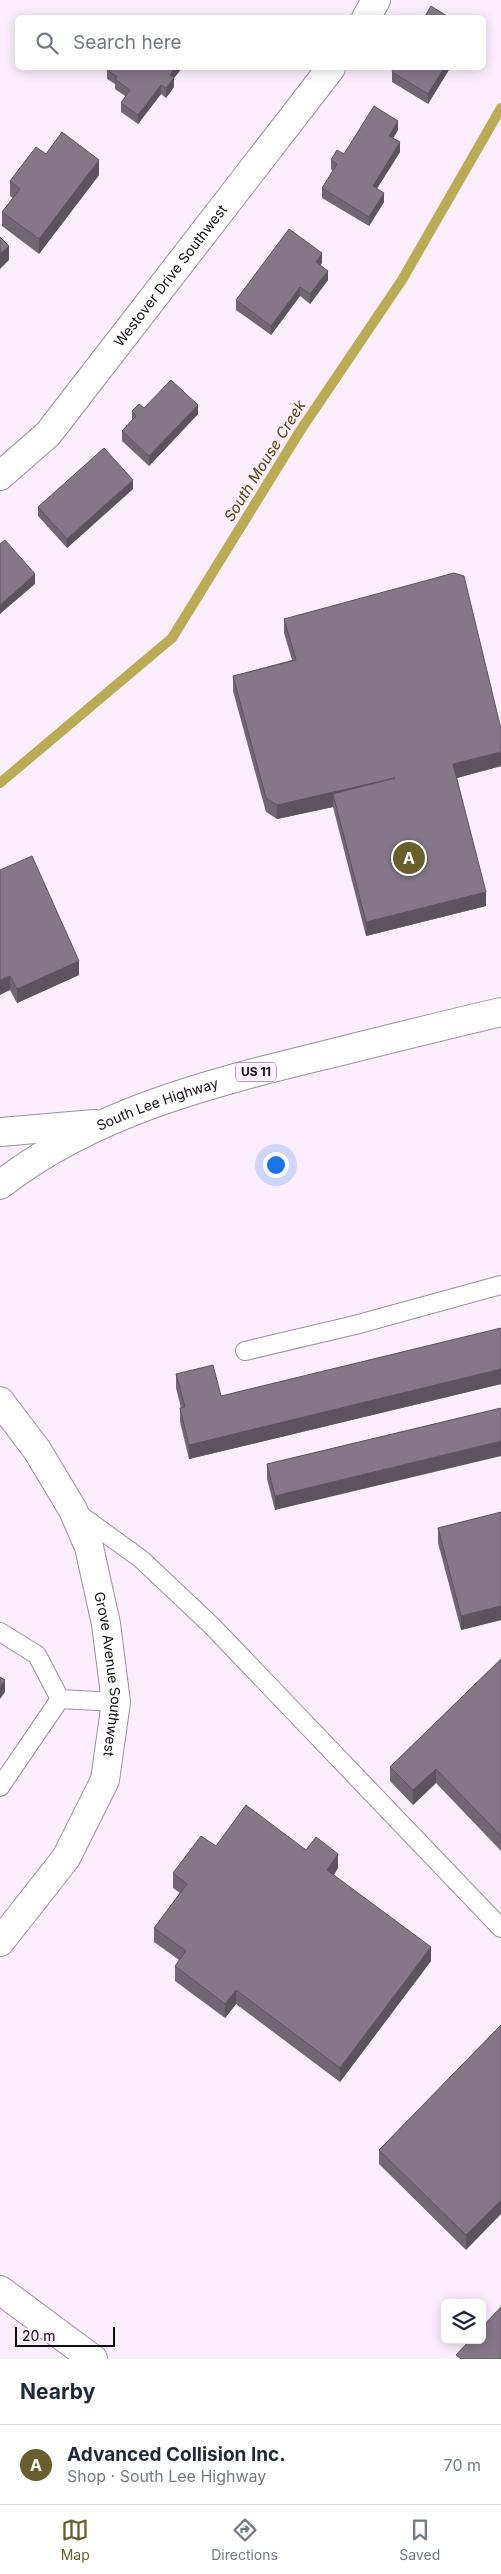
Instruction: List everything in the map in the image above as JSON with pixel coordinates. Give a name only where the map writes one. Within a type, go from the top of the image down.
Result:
[{"type":"street","points":[[368,15],[376,0]]},
{"type":"street","name":"Westover Drive Southwest","points":[[0,476],[48,434],[330,70]]},
{"type":"street","name":"South Lee Highway","points":[[0,1185],[23,1167],[105,1123],[218,1081],[501,1012]]},
{"type":"street","points":[[0,1132],[105,1123]]},
{"type":"street","name":"Grove Avenue Southwest","points":[[0,1401],[37,1450],[73,1510],[89,1547],[106,1624],[116,1702],[105,1780],[66,1858],[0,1942]]},
{"type":"street","points":[[0,2290],[93,2359]]},
{"type":"lane","points":[[245,1352],[355,1325],[501,1285]]},
{"type":"lane","points":[[73,1510],[141,1559],[212,1626],[501,1928]]},
{"type":"lane","points":[[0,1632],[37,1655],[60,1699]]},
{"type":"lane","points":[[60,1699],[116,1702]]},
{"type":"lane","points":[[0,1787],[60,1699]]},
{"type":"building","points":[[431,6],[445,15],[426,15]]},
{"type":"building","points":[[107,70],[174,70],[170,75],[174,78],[166,88],[161,85],[138,115],[121,103],[130,90],[115,79],[117,77]]},
{"type":"building","points":[[393,70],[443,70],[428,94],[392,72]]},
{"type":"building","points":[[374,106],[398,121],[389,136],[400,142],[373,186],[384,193],[369,217],[322,188],[337,164],[331,160],[337,150],[344,154]]},
{"type":"building","points":[[62,132],[99,160],[39,239],[2,212],[20,189],[10,181],[36,147],[46,154]]},
{"type":"building","points":[[289,229],[322,253],[316,262],[328,271],[310,294],[300,287],[271,326],[236,300]]},
{"type":"building","points":[[0,237],[9,246],[0,254]]},
{"type":"building","points":[[171,380],[198,405],[149,456],[122,431],[136,416],[132,411],[139,404],[144,408]]},
{"type":"building","points":[[104,448],[133,480],[67,539],[38,507]]},
{"type":"building","points":[[5,540],[35,574],[0,605],[0,544]]},
{"type":"building","points":[[454,573],[464,576],[501,729],[501,752],[453,764],[486,892],[366,922],[333,794],[395,778],[277,805],[266,798],[233,676],[296,660],[284,619]]},
{"type":"building","points":[[32,856],[79,961],[17,989],[10,976],[0,980],[0,870]]},
{"type":"building","points":[[501,1328],[501,1369],[189,1445],[180,1408],[185,1407],[176,1374],[213,1365],[221,1396]]},
{"type":"building","points":[[501,1408],[501,1441],[275,1496],[267,1464]]},
{"type":"building","points":[[501,1512],[501,1606],[461,1616],[438,1528]]},
{"type":"building","points":[[501,1659],[501,1836],[436,1769],[413,1790],[390,1767]]},
{"type":"building","points":[[0,1677],[5,1680],[0,1687]]},
{"type":"building","points":[[246,1805],[306,1850],[316,1837],[338,1854],[327,1870],[431,1947],[340,2068],[236,1990],[225,2004],[175,1966],[186,1951],[154,1928],[187,1884],[173,1873],[201,1836],[216,1846]]},
{"type":"building","points":[[501,2025],[501,2200],[466,2235],[379,2150]]},
{"type":"building","points":[[501,2307],[501,2359],[461,2359],[456,2355],[466,2344],[486,2344],[486,2323]]},
{"type":"waterway","name":"South Mouse Creek","points":[[0,783],[172,638],[300,431],[402,280],[501,108]]},
{"type":"place","name":"Advanced Collision Inc.","points":[[409,858]]}]
